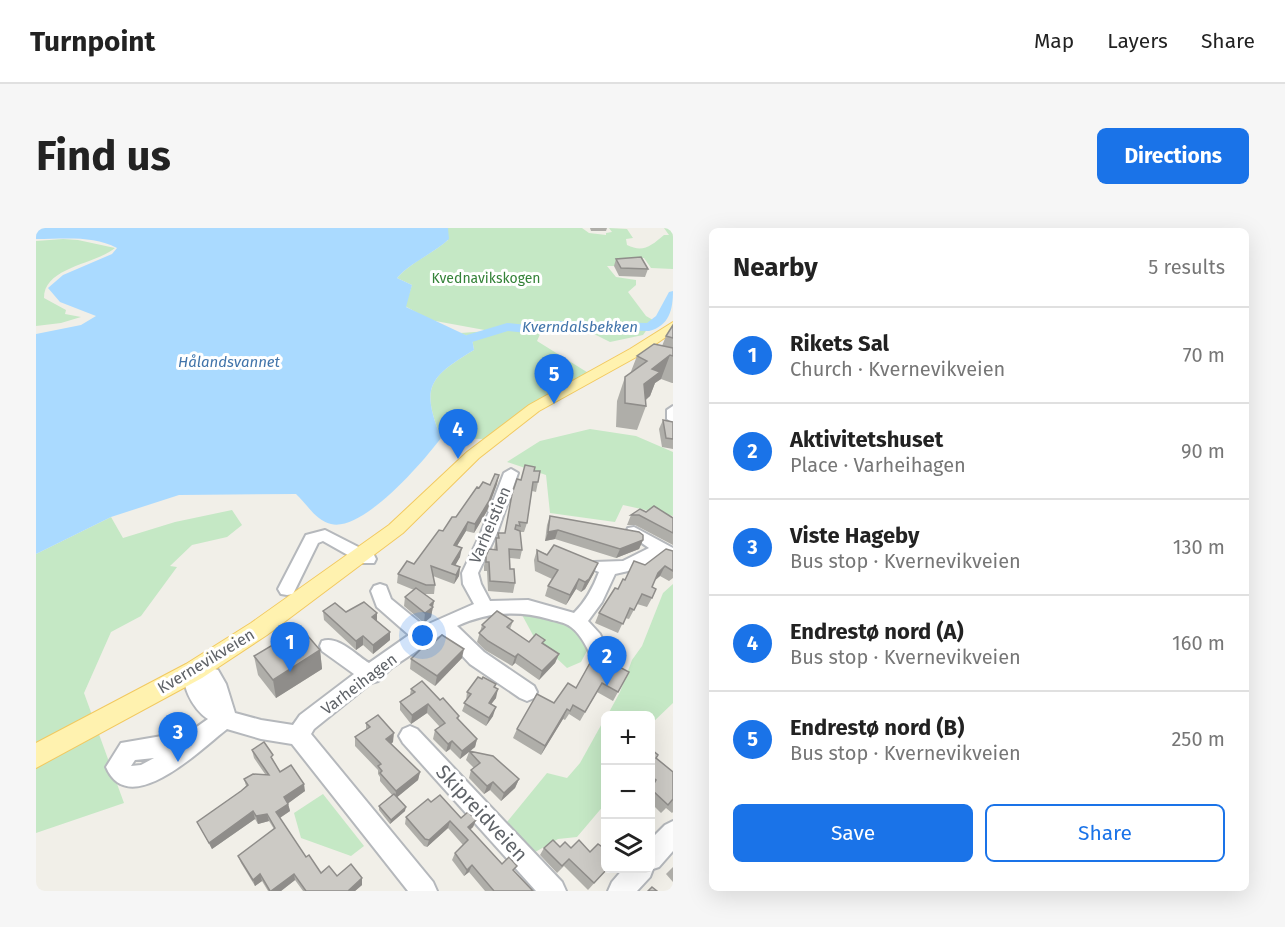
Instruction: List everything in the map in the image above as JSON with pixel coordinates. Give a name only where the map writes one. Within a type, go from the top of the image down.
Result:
[{"type":"main road","name":"Kvernevikveien","points":[[36,768],[200,677],[312,607],[365,557],[388,542],[396,530],[491,440],[553,396],[637,356],[673,326]]},
{"type":"main road","name":"Kvernevikveien","points":[[36,756],[200,677]]},
{"type":"street","points":[[673,410],[673,419]]},
{"type":"street","name":"Varheistien","points":[[485,608],[472,584],[470,573],[489,533],[512,473]]},
{"type":"street","points":[[634,532],[666,552]]},
{"type":"street","points":[[287,589],[312,539],[325,535],[365,557]]},
{"type":"street","points":[[586,561],[608,569],[625,566],[666,552]]},
{"type":"street","points":[[601,656],[593,639],[578,621],[587,613],[604,585],[608,569]]},
{"type":"street","points":[[380,591],[383,602],[423,636]]},
{"type":"street","name":"Varheihagen","points":[[298,735],[307,722],[423,636],[466,614],[485,608],[513,606],[542,610],[578,621]]},
{"type":"street","points":[[444,624],[477,658],[527,692]]},
{"type":"street","points":[[328,646],[370,675]]},
{"type":"street","points":[[200,677],[203,702],[216,713],[242,725],[298,735],[424,891]]},
{"type":"street","points":[[196,740],[226,718]]},
{"type":"street","name":"Skipreidveien","points":[[410,736],[554,891]]},
{"type":"street","points":[[655,853],[673,833]]},
{"type":"street","points":[[621,891],[637,873]]},
{"type":"green space","name":"Kvednavikskogen","points":[[448,228],[582,228],[589,233],[606,235],[612,232],[609,228],[627,229],[633,238],[626,239],[627,245],[642,248],[664,235],[669,235],[664,228],[673,228],[673,269],[651,268],[644,258],[621,258],[620,266],[607,266],[616,277],[636,280],[636,285],[628,292],[646,316],[653,320],[644,327],[567,325],[503,327],[493,330],[559,327],[648,328],[643,335],[610,342],[590,332],[561,329],[541,332],[537,341],[590,374],[564,385],[484,439],[441,438],[431,407],[433,385],[447,368],[474,350],[472,338],[460,333],[490,331],[430,320],[405,306],[412,285],[397,278],[448,240]]},
{"type":"green space","points":[[63,239],[115,248],[61,273],[46,288],[44,298],[66,310],[65,314],[81,317],[61,323],[36,326],[36,241]]},
{"type":"green space","points":[[590,429],[636,436],[673,452],[673,516],[623,505],[615,522],[550,513],[546,475],[507,462],[540,441]]},
{"type":"green space","points":[[232,510],[242,525],[227,537],[192,545],[170,566],[177,567],[141,616],[111,632],[84,693],[124,803],[36,833],[36,554],[111,517],[123,538],[175,522]]},
{"type":"green space","points":[[673,584],[673,703],[655,720],[655,711],[610,711],[620,692],[632,660],[642,646],[663,593]]},
{"type":"green space","points":[[521,613],[577,627],[588,649],[581,662],[567,668],[534,637]]},
{"type":"green space","points":[[601,725],[601,809],[577,837],[558,839],[523,859],[498,833],[547,773],[567,778],[580,763]]},
{"type":"green space","points":[[323,794],[364,846],[351,856],[301,838],[294,813]]},
{"type":"water","name":"Hålandsvannet","points":[[36,228],[448,228],[449,239],[397,278],[412,285],[406,307],[472,338],[474,350],[447,368],[433,385],[431,407],[441,438],[421,463],[391,493],[375,507],[344,524],[331,524],[320,519],[296,494],[179,495],[111,517],[36,554],[36,334],[81,325],[96,316],[60,302],[48,288],[63,275],[112,254],[117,248],[88,239],[36,239]]},
{"type":"building","points":[[641,257],[648,269],[621,268],[616,259]]},
{"type":"building","points":[[673,325],[673,338],[666,336]]},
{"type":"building","points":[[654,344],[673,348],[673,356],[670,355],[652,369],[660,372],[644,384],[646,406],[625,403],[625,377],[647,361],[637,356]]},
{"type":"building","points":[[663,420],[673,422],[673,439],[666,438]]},
{"type":"building","points":[[525,465],[535,467],[534,471],[540,471],[538,482],[533,482],[527,523],[519,522],[520,526],[516,525],[515,529],[520,531],[522,550],[509,549],[510,569],[514,569],[515,583],[490,581],[489,562],[486,562],[486,556],[489,549],[497,550],[498,533],[505,533],[512,494],[517,479],[521,480]]},
{"type":"building","points":[[495,474],[499,475],[489,501],[475,524],[468,522],[454,545],[462,548],[452,564],[460,567],[456,575],[431,566],[435,585],[426,585],[398,574],[407,561],[414,564],[439,530],[443,531],[452,517],[456,517],[477,487],[479,488],[483,482],[490,485]]},
{"type":"building","points":[[654,506],[673,518],[673,533],[639,515],[631,515],[640,509],[646,512]]},
{"type":"building","points":[[550,516],[639,532],[643,535],[643,540],[620,549],[558,530],[548,532]]},
{"type":"building","points":[[554,545],[598,563],[589,579],[585,582],[579,579],[570,595],[548,586],[558,570],[538,561],[537,550],[547,555]]},
{"type":"building","points":[[666,549],[673,551],[673,571],[665,566],[658,573],[652,587],[656,589],[652,598],[642,594],[634,610],[630,608],[623,624],[599,613],[615,588],[618,589],[623,579],[625,580],[634,561],[645,565]]},
{"type":"building","points":[[416,588],[434,601],[430,605],[433,607],[425,613],[405,597]]},
{"type":"building","points":[[364,602],[377,613],[372,617],[390,632],[373,645],[363,636],[356,641],[323,611],[335,603],[346,612]]},
{"type":"building","points":[[497,611],[513,621],[507,627],[529,642],[536,634],[545,640],[542,643],[559,654],[542,671],[518,654],[515,657],[488,641],[479,633],[485,627],[482,625]]},
{"type":"building","points":[[301,628],[320,650],[273,680],[254,656]]},
{"type":"building","points":[[442,635],[464,649],[437,676],[411,659],[423,647],[427,649]]},
{"type":"building","points":[[595,654],[629,672],[618,692],[602,683],[585,712],[573,705],[570,711],[567,709],[545,746],[517,729],[537,694],[554,703],[568,683],[576,688]]},
{"type":"building","points":[[478,677],[482,679],[483,677],[496,684],[494,687],[498,689],[489,703],[496,707],[489,718],[464,703],[471,694],[467,692]]},
{"type":"building","points":[[422,681],[440,700],[443,698],[459,716],[457,718],[477,739],[462,751],[452,741],[448,744],[435,730],[445,723],[428,704],[412,715],[400,702],[415,692],[411,689]]},
{"type":"building","points":[[378,715],[394,733],[386,739],[420,772],[396,791],[380,773],[382,771],[378,766],[381,764],[355,737],[370,727],[366,723]]},
{"type":"building","points":[[264,742],[273,755],[271,757],[280,772],[291,765],[304,784],[284,797],[288,804],[276,812],[306,857],[309,855],[321,873],[329,866],[337,876],[351,864],[362,878],[348,891],[306,891],[294,874],[271,891],[260,874],[253,880],[238,856],[275,828],[267,814],[256,816],[253,811],[209,843],[197,822],[248,785],[244,779],[253,774],[269,775],[252,750]]},
{"type":"building","points":[[469,751],[493,756],[519,779],[504,793],[493,782],[487,786],[471,770],[480,763]]},
{"type":"building","points":[[655,752],[658,755],[656,758],[673,772],[673,799],[668,805],[655,793]]},
{"type":"building","points":[[394,794],[406,807],[391,820],[379,806]]},
{"type":"building","points":[[440,795],[461,818],[468,812],[476,820],[468,827],[502,864],[509,857],[517,866],[513,870],[533,891],[494,891],[472,865],[467,870],[455,853],[468,840],[450,821],[429,840],[425,839],[406,817],[428,799],[431,802]]},
{"type":"building","points":[[553,840],[560,847],[565,842],[571,848],[579,840],[590,852],[598,844],[601,846],[601,873],[603,873],[594,883],[569,859],[562,866],[544,848]]},
{"type":"waterway","name":"Kverndalsbekken","points":[[472,338],[507,327],[527,329],[557,325],[649,327],[658,322],[673,295]]},
{"type":"place","name":"Endrestø nord (B)","points":[[554,404]]},
{"type":"place","name":"Endrestø nord (A)","points":[[458,459]]},
{"type":"place","name":"Rikets Sal","points":[[290,672]]},
{"type":"place","name":"Aktivitetshuset","points":[[607,686]]},
{"type":"place","name":"Viste Hageby","points":[[178,762]]}]
